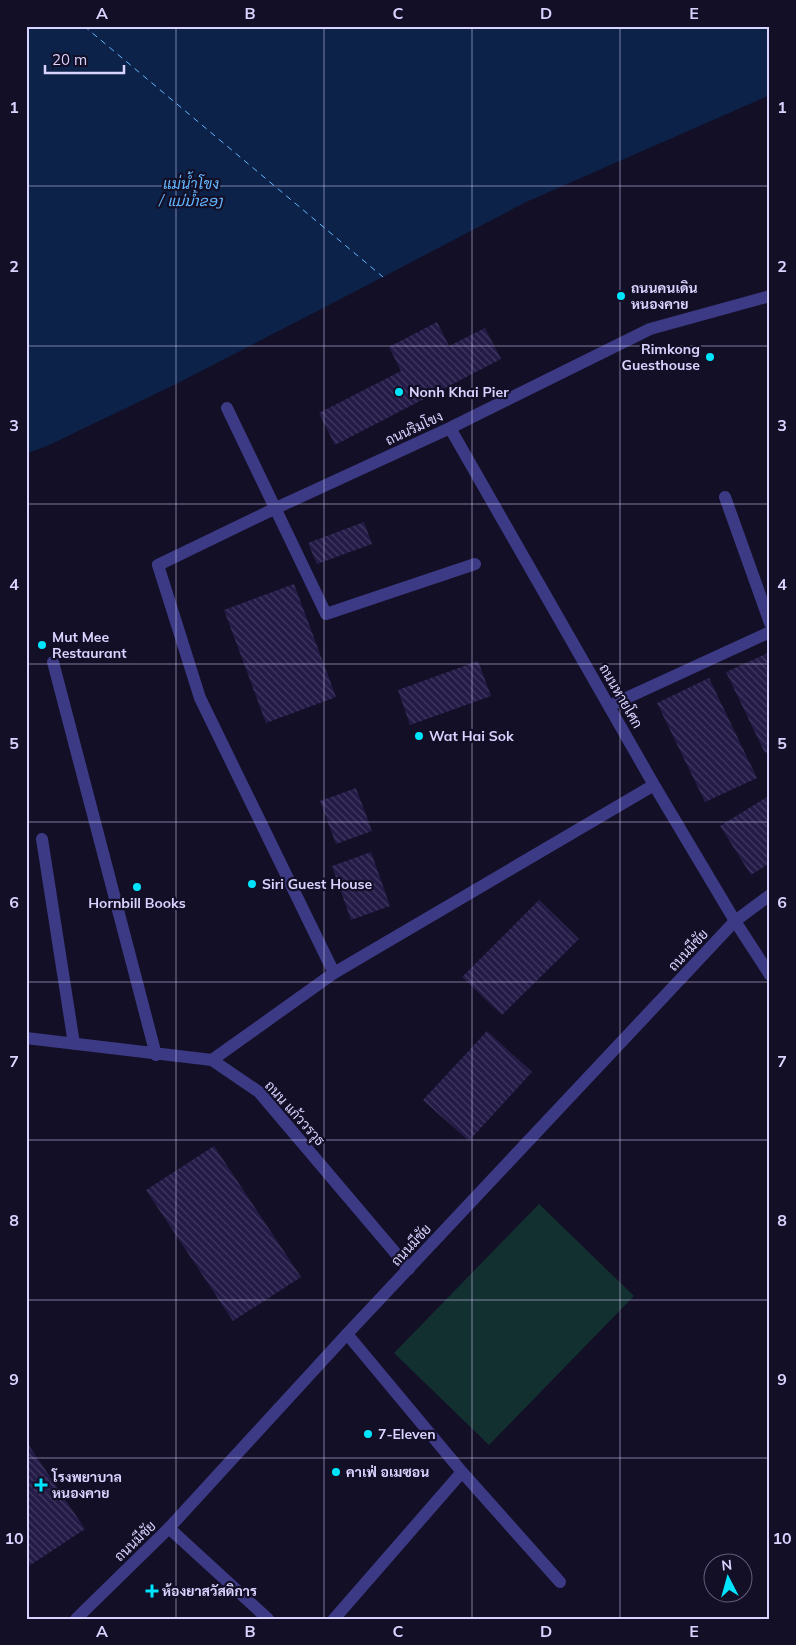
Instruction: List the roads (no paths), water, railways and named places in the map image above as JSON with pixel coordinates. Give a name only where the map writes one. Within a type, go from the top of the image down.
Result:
[{"type":"street","name":"ถนนริมโขง","points":[[334,973],[200,698],[158,565],[450,428],[650,329],[770,296]]},
{"type":"street","points":[[227,408],[326,614],[475,564]]},
{"type":"street","name":"ถนนหายโศก","points":[[450,428],[654,785],[734,921],[770,974]]},
{"type":"street","points":[[725,497],[770,623]]},
{"type":"street","points":[[609,706],[770,632]]},
{"type":"street","points":[[53,662],[156,1055]]},
{"type":"street","points":[[212,1060],[334,973],[654,785]]},
{"type":"street","points":[[42,839],[74,1044]]},
{"type":"street","name":"ถนนมีชัย","points":[[76,1619],[169,1528],[347,1334],[734,921],[770,895]]},
{"type":"street","name":"ถนน แก้ววรวุธ","points":[[26,1038],[156,1055],[212,1060],[259,1092],[409,1269]]},
{"type":"street","points":[[347,1334],[462,1472],[560,1582]]},
{"type":"street","points":[[334,1619],[462,1472]]},
{"type":"street","points":[[169,1528],[268,1619]]},
{"type":"water","name":"แม่น้ำโขง / ແມ່ນ້ຳຂອງ","points":[[26,26],[770,26],[770,95],[526,202],[176,384],[47,446],[26,454]]},
{"type":"place","name":"ถนนคนเดิน หนองคาย","points":[[621,296]]},
{"type":"place","name":"Rimkong Guesthouse","points":[[710,357]]},
{"type":"place","name":"Nonh Khai Pier","points":[[399,392]]},
{"type":"place","name":"Mut Mee Restaurant","points":[[42,645]]},
{"type":"place","name":"Wat Hai Sok","points":[[419,736]]},
{"type":"place","name":"Siri Guest House","points":[[252,884]]},
{"type":"place","name":"Hornbill Books","points":[[137,887]]},
{"type":"place","name":"7-Eleven","points":[[368,1434]]},
{"type":"place","name":"คาเฟ่ อเมซอน","points":[[336,1472]]},
{"type":"place","name":"โรงพยาบาล หนองคาย","points":[[41,1485]]},
{"type":"place","name":"ห้องยาสวัสดิการ","points":[[152,1591]]}]
